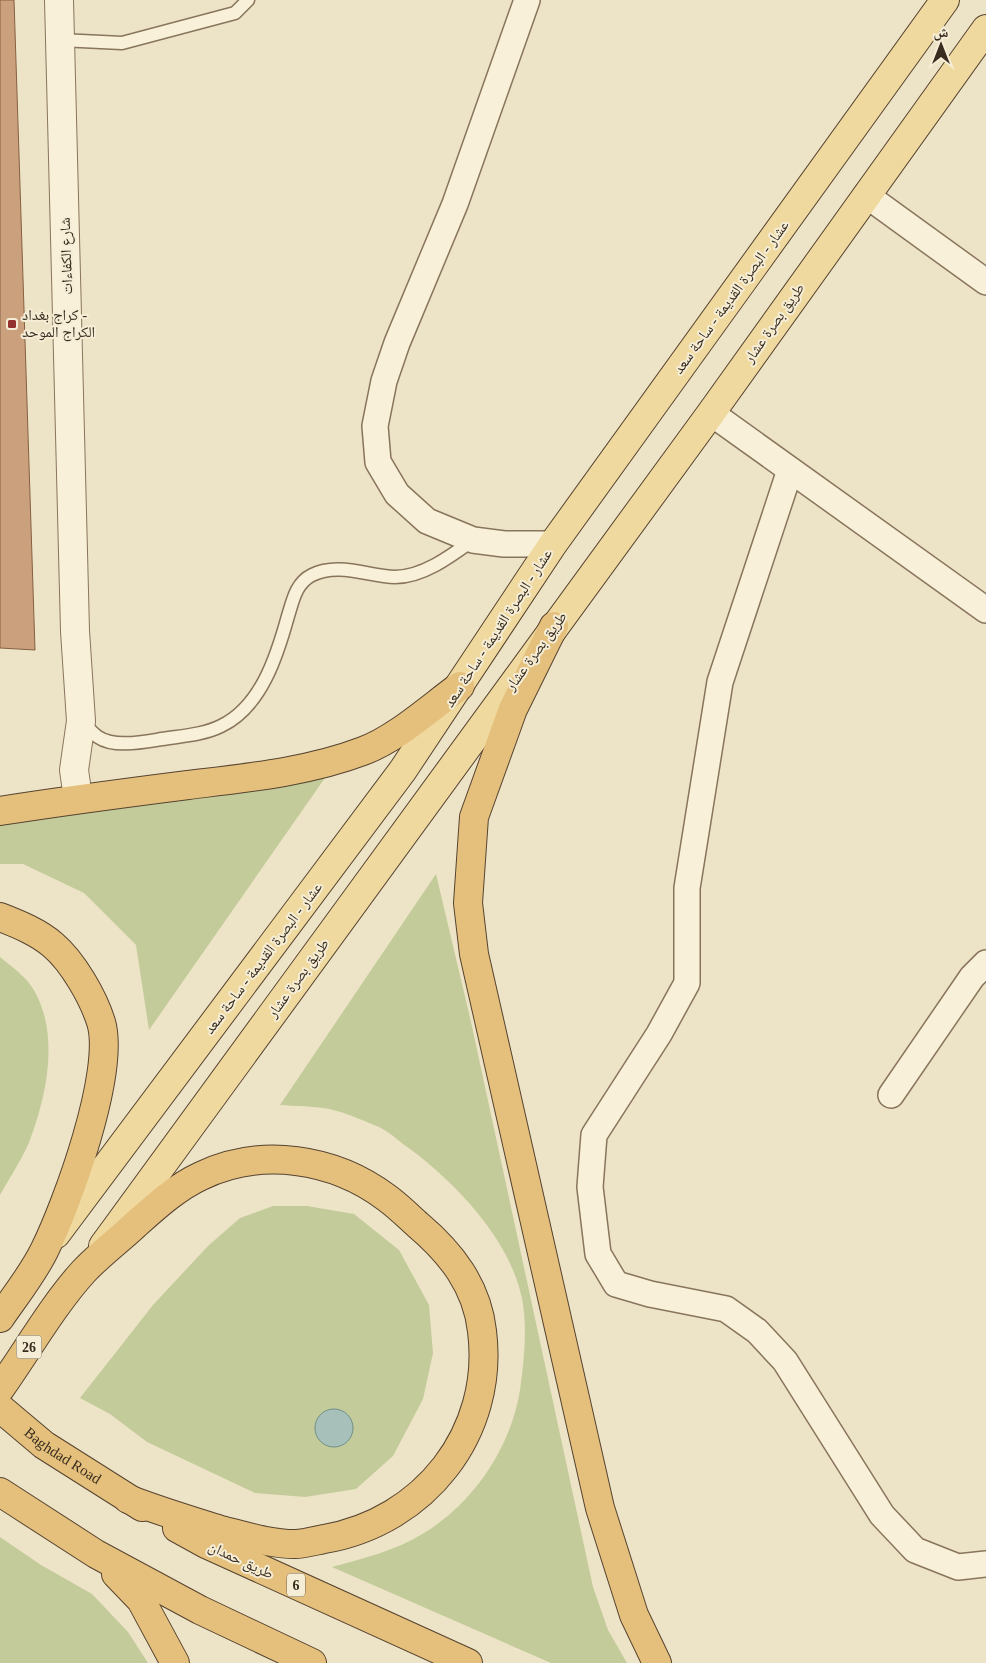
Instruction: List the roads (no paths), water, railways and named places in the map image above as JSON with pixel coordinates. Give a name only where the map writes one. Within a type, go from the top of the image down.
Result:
[{"type":"highway","points":[[554,626],[513,709],[474,817],[468,903],[474,954],[600,1508],[634,1615],[657,1663]]},
{"type":"highway","points":[[0,811],[78,798],[254,777],[363,751],[388,738],[460,686]]},
{"type":"highway","points":[[0,917],[22,925],[54,946],[83,982],[101,1023],[104,1062],[79,1162],[44,1251],[24,1285],[0,1318]]},
{"type":"highway","points":[[84,1271],[155,1207],[200,1176],[240,1162],[285,1158],[321,1165],[353,1178],[386,1197],[399,1208],[439,1243],[457,1264],[472,1294],[482,1330],[482,1370],[477,1407],[465,1438],[448,1466],[420,1494],[383,1520],[347,1535],[296,1544],[251,1539],[176,1518],[128,1499]]},
{"type":"highway","name":"26","points":[[0,1389],[84,1271]]},
{"type":"highway","name":"Baghdad Road","points":[[0,1408],[44,1445],[128,1499]]},
{"type":"highway","points":[[0,1492],[96,1554],[200,1610],[312,1663]]},
{"type":"highway","name":"طريق حمدان","points":[[128,1499],[206,1544],[468,1663]]},
{"type":"highway","points":[[96,1554],[141,1600],[174,1663]]},
{"type":"main road","name":"عشار - البصرة القديمة - ساحة سعد","points":[[44,1251],[404,770],[553,544],[945,0]]},
{"type":"main road","name":"طريق بصرة عشار","points":[[84,1271],[711,413],[986,29]]},
{"type":"street","name":"شارع الكفاءات","points":[[59,0],[76,631],[82,722],[74,770],[78,798]]},
{"type":"street","points":[[527,0],[455,204],[397,343],[384,381],[376,426],[378,462],[397,494],[427,521],[473,540],[504,544],[553,544]]},
{"type":"street","points":[[866,195],[986,282]]},
{"type":"street","points":[[711,413],[986,610]]},
{"type":"street","points":[[790,470],[720,682],[687,888],[687,983],[659,1034],[594,1135],[590,1187],[598,1254],[616,1284],[650,1294],[726,1309],[757,1331],[785,1361],[882,1515],[915,1550],[958,1568],[986,1564]]},
{"type":"street","points":[[891,1095],[972,976],[986,963]]},
{"type":"lane","points":[[60,40],[122,43],[234,13],[248,0]]},
{"type":"lane","points":[[82,722],[98,738],[120,743],[178,737],[206,732],[222,726],[247,707],[257,695],[282,638],[294,594],[301,583],[312,575],[327,570],[342,570],[396,577],[416,572],[435,564],[473,540]]},
{"type":"water","points":[[334,1409],[348,1414],[353,1428],[348,1442],[334,1447],[320,1442],[315,1428],[320,1414]]},
{"type":"place","name":"كراج بغداد - الكراج الموحد","points":[[12,324]]}]
